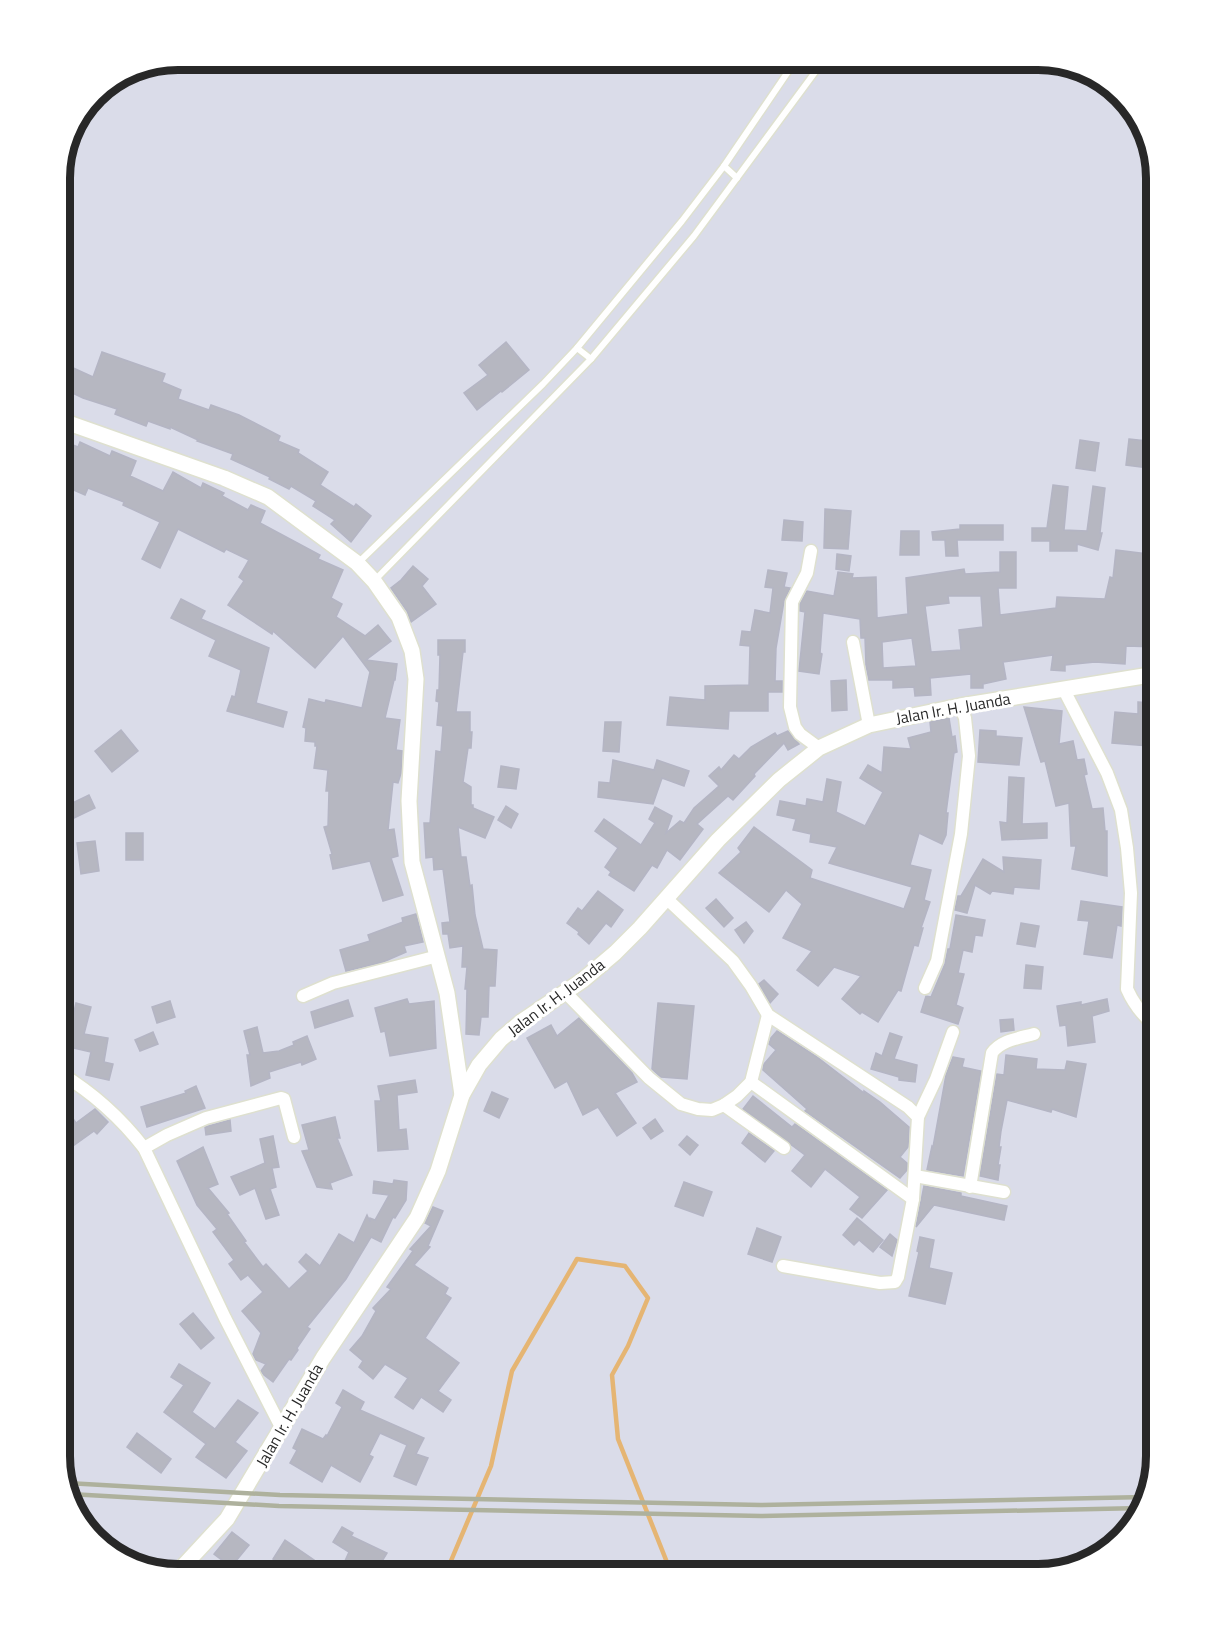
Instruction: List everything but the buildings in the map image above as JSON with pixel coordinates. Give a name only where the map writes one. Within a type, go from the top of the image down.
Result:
[{"type":"street","points":[[71,424],[250,488],[286,509],[357,563],[374,581],[399,617],[409,641],[416,679],[409,801],[410,839],[416,881],[447,993],[462,1095]]},
{"type":"street","points":[[811,552],[807,573],[792,602],[790,707],[795,727],[800,734],[819,748]]},
{"type":"street","points":[[853,642],[869,725]]},
{"type":"street","name":"Jalan Ir. H. Juanda","points":[[187,1564],[227,1520],[344,1325],[417,1218],[438,1171],[462,1095],[479,1065],[501,1039],[521,1022],[583,980],[615,953],[667,899],[718,840],[779,780],[819,748],[869,725],[960,706],[1146,676]]},
{"type":"street","points":[[1064,690],[1107,773],[1121,810],[1131,893],[1127,988],[1132,1001],[1146,1018]]},
{"type":"street","points":[[925,988],[937,961],[961,834],[969,756],[965,718],[960,706]]},
{"type":"street","points":[[667,899],[733,961],[768,1015],[908,1107],[918,1117]]},
{"type":"street","points":[[303,996],[333,983],[438,956]]},
{"type":"street","points":[[565,992],[649,1078],[681,1104],[698,1109],[712,1110],[724,1106],[751,1082],[768,1015]]},
{"type":"street","points":[[783,1266],[880,1283],[895,1282],[898,1277],[913,1198],[918,1117],[936,1079],[953,1032]]},
{"type":"street","points":[[969,1187],[992,1053],[996,1047],[1034,1034]]},
{"type":"street","points":[[70,1079],[106,1105],[128,1127],[144,1148],[225,1318],[282,1429]]},
{"type":"street","points":[[751,1082],[913,1198]]},
{"type":"street","points":[[144,1148],[206,1118],[281,1098],[284,1099],[294,1137]]},
{"type":"street","points":[[724,1106],[784,1149]]},
{"type":"street","points":[[915,1176],[1004,1192]]},
{"type":"lane","points":[[357,563],[577,348],[682,221],[724,166],[789,71]]},
{"type":"lane","points":[[374,581],[591,359],[686,245],[816,71]]},
{"type":"lane","points":[[724,166],[737,178]]},
{"type":"lane","points":[[577,348],[591,359]]},
{"type":"waterway","points":[[450,1564],[491,1466],[512,1371],[577,1259],[625,1266],[648,1298],[628,1346],[612,1375],[618,1439],[668,1564]]},
{"type":"railway","points":[[74,1483],[280,1495],[761,1505],[1137,1497]]},
{"type":"railway","points":[[78,1494],[279,1506],[761,1516],[1132,1508]]}]
